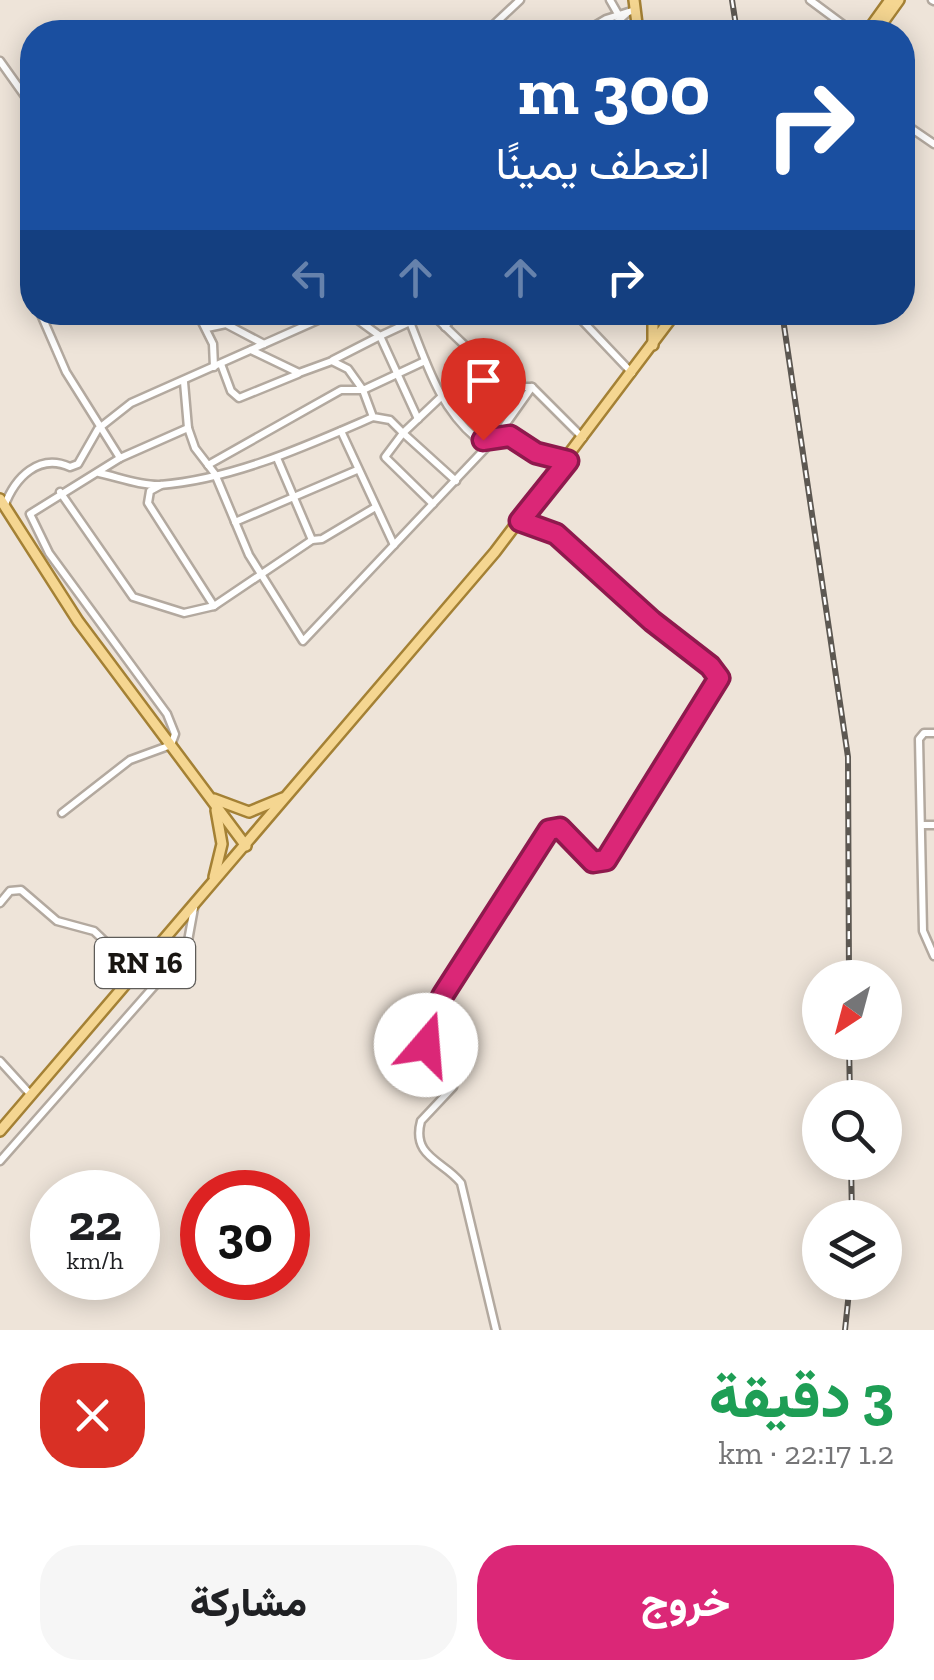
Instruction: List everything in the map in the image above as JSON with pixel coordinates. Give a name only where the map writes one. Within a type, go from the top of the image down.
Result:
[{"type":"main road","points":[[652,345],[653,325]]},
{"type":"main road","name":"RN 16","points":[[0,1130],[520,521],[667,325]]},
{"type":"main road","points":[[2,503],[70,609],[246,846]]},
{"type":"main road","points":[[210,797],[230,808],[249,812],[290,794]]},
{"type":"main road","points":[[210,797],[222,844],[212,884]]},
{"type":"street","points":[[499,20],[520,0]]},
{"type":"street","points":[[610,0],[618,14]]},
{"type":"street","points":[[810,0],[837,20]]},
{"type":"street","points":[[607,20],[633,7]]},
{"type":"street","points":[[0,61],[20,89]]},
{"type":"street","points":[[46,325],[66,372],[98,429],[120,458]]},
{"type":"street","points":[[205,325],[217,366],[231,392],[240,398],[332,361],[404,325]]},
{"type":"street","points":[[207,328],[221,325]]},
{"type":"street","points":[[228,325],[264,344]]},
{"type":"street","points":[[2,503],[16,483],[45,462],[74,467],[98,429],[131,403],[307,325]]},
{"type":"street","points":[[366,325],[380,336],[418,419]]},
{"type":"street","points":[[411,325],[440,397],[476,438],[498,435],[522,441],[546,457],[568,461]]},
{"type":"street","points":[[442,325],[508,387],[532,387],[584,439]]},
{"type":"street","points":[[586,325],[632,373]]},
{"type":"street","points":[[251,350],[299,374]]},
{"type":"street","points":[[332,361],[348,369],[363,390],[374,417]]},
{"type":"street","points":[[208,465],[341,390],[363,390],[425,361]]},
{"type":"street","points":[[184,382],[188,428],[261,572],[303,641],[498,435],[532,387]]},
{"type":"street","points":[[433,504],[385,457],[440,397]]},
{"type":"street","points":[[214,606],[148,503],[150,491],[161,485],[278,458],[374,417],[390,420],[456,480]]},
{"type":"street","points":[[62,813],[130,760],[170,745],[174,734],[166,714],[99,627],[31,519],[32,509],[120,458],[188,428]]},
{"type":"street","points":[[341,431],[394,545]]},
{"type":"street","points":[[278,458],[312,540]]},
{"type":"street","points":[[235,522],[292,494],[357,470]]},
{"type":"street","points":[[99,473],[161,485]]},
{"type":"street","points":[[60,492],[133,597],[184,613],[214,606],[312,540],[322,539],[374,508]]},
{"type":"street","points":[[496,1330],[461,1183],[433,1163],[421,1145],[421,1121],[454,1087],[428,1058],[425,1032],[443,995],[549,830],[560,828],[593,862],[606,860],[719,678],[710,666],[652,621],[556,534],[520,521]]},
{"type":"street","points":[[934,733],[924,733],[919,739],[924,940],[934,956]]},
{"type":"street","points":[[922,797],[934,797]]},
{"type":"street","points":[[922,825],[934,825]]},
{"type":"street","points":[[922,853],[934,854]]},
{"type":"street","points":[[0,903],[10,892],[21,890],[57,921],[94,931],[137,972]]},
{"type":"street","points":[[0,1160],[171,967],[188,941],[194,906]]},
{"type":"street","points":[[923,914],[934,914]]},
{"type":"street","points":[[0,1061],[31,1095]]},
{"type":"railway","points":[[732,0],[735,20]]},
{"type":"railway","points":[[784,325],[848,757],[849,960]]},
{"type":"railway","points":[[849,1060],[850,1080]]},
{"type":"railway","points":[[851,1180],[852,1200]]},
{"type":"railway","points":[[845,1330],[848,1300]]},
{"type":"route","points":[[426,1045],[425,1032],[443,995],[549,830],[560,828],[593,862],[606,860],[662,776],[719,678],[710,666],[652,621],[556,534],[520,521],[568,461],[536,453],[510,436],[483,440]]}]
